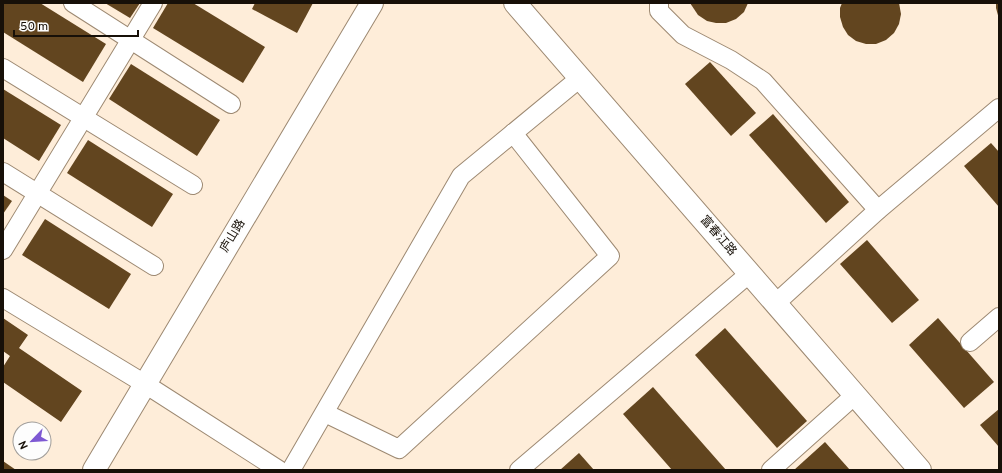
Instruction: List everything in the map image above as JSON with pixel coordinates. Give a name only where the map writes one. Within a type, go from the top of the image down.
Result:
[{"type":"street","points":[[74,3],[231,104]]},
{"type":"street","points":[[3,250],[153,3]]},
{"type":"street","name":"庐山路","points":[[94,470],[372,3]]},
{"type":"street","name":"富春江路","points":[[515,3],[920,470]]},
{"type":"street","points":[[659,3],[659,11],[683,35],[730,60],[764,81],[878,210]]},
{"type":"street","points":[[3,68],[193,185]]},
{"type":"street","points":[[292,470],[461,176],[580,78]]},
{"type":"street","points":[[776,304],[878,210],[999,108]]},
{"type":"street","points":[[324,413],[399,450],[610,256],[514,133]]},
{"type":"street","points":[[3,172],[154,266]]},
{"type":"street","points":[[519,470],[750,273]]},
{"type":"street","points":[[3,298],[145,384],[279,470]]},
{"type":"street","points":[[970,342],[999,317]]},
{"type":"street","points":[[771,470],[855,395]]},
{"type":"building","points":[[3,3],[40,3],[106,44],[83,82],[3,32]]},
{"type":"building","points":[[105,3],[140,3],[130,18]]},
{"type":"building","points":[[168,3],[193,3],[265,47],[243,83],[153,28]]},
{"type":"building","points":[[255,3],[313,3],[297,33],[252,9]]},
{"type":"building","points":[[690,3],[748,3],[744,12],[736,19],[726,23],[716,23],[707,21],[698,15]]},
{"type":"building","points":[[842,3],[899,3],[901,14],[899,24],[894,33],[886,40],[876,44],[866,44],[856,41],[848,35],[843,27],[840,17],[840,8]]},
{"type":"building","points":[[996,3],[999,3],[999,19],[996,8]]},
{"type":"building","points":[[710,62],[756,113],[731,136],[685,84]]},
{"type":"building","points":[[131,64],[220,120],[197,156],[109,99]]},
{"type":"building","points":[[3,89],[61,125],[39,161],[3,138]]},
{"type":"building","points":[[773,114],[849,202],[826,223],[749,135]]},
{"type":"building","points":[[88,140],[173,194],[152,227],[67,173]]},
{"type":"building","points":[[991,143],[999,152],[999,207],[964,166]]},
{"type":"building","points":[[3,195],[12,201],[3,214]]},
{"type":"building","points":[[45,219],[131,274],[109,309],[22,255]]},
{"type":"building","points":[[867,240],[919,300],[892,323],[840,264]]},
{"type":"building","points":[[3,318],[28,335],[19,348],[82,391],[61,422],[3,382],[3,367],[10,356],[3,351]]},
{"type":"building","points":[[938,318],[994,382],[964,408],[909,345]]},
{"type":"building","points":[[725,328],[807,421],[777,448],[695,355]]},
{"type":"building","points":[[653,387],[726,470],[672,470],[623,414]]},
{"type":"building","points":[[999,409],[999,447],[980,425]]},
{"type":"building","points":[[825,442],[850,470],[794,470]]},
{"type":"building","points":[[579,453],[594,470],[560,470]]},
{"type":"building","points":[[3,461],[16,470],[3,470]]}]
